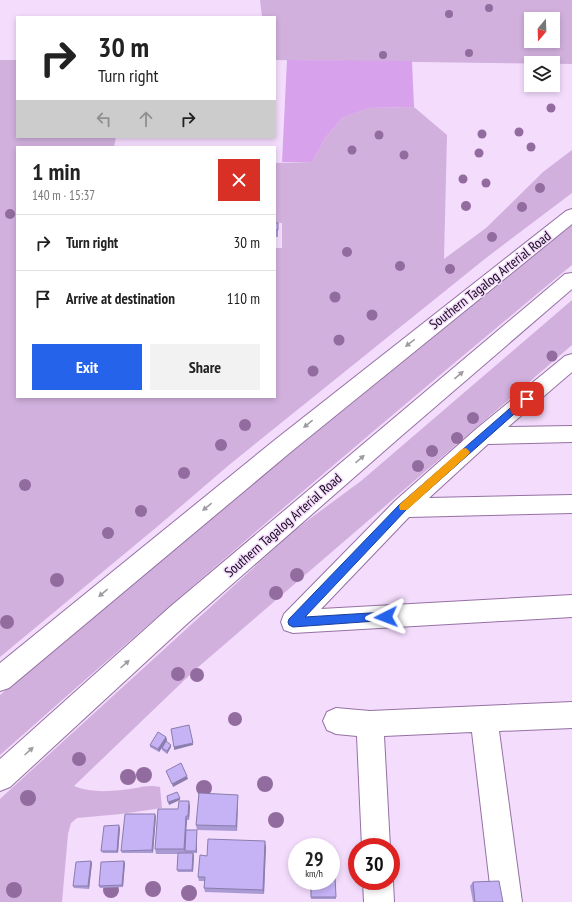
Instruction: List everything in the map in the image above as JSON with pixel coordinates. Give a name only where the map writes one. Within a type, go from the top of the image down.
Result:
[{"type":"main road","name":"Southern Tagalog Arterial Road","points":[[0,679],[335,403],[572,215]]},
{"type":"main road","name":"Southern Tagalog Arterial Road","points":[[0,778],[180,614],[391,432],[572,279]]},
{"type":"main road","points":[[568,368],[483,436],[403,508],[293,622],[572,606]]},
{"type":"main road","points":[[483,436],[572,434]]},
{"type":"main road","points":[[403,508],[572,504]]},
{"type":"main road","points":[[336,720],[370,724],[572,715]]},
{"type":"main road","points":[[484,719],[507,902]]},
{"type":"main road","points":[[370,724],[376,838]]},
{"type":"main road","points":[[378,890],[379,902]]},
{"type":"shaded area","points":[[260,0],[572,0],[572,64],[560,64],[560,56],[524,56],[524,63],[276,60],[276,16],[262,16]]},
{"type":"shaded area","points":[[0,60],[16,60],[16,138],[116,138],[114,146],[16,146],[16,398],[276,398],[276,248],[282,248],[282,223],[276,223],[276,163],[312,162],[326,137],[342,118],[367,108],[414,107],[447,135],[444,259],[486,228],[543,172],[572,150],[572,193],[486,258],[229,465],[0,657]]},
{"type":"shaded area","points":[[287,60],[412,61],[414,107],[368,108],[342,118],[326,137],[312,162],[282,162]]},
{"type":"shaded area","points":[[572,225],[572,265],[284,507],[0,755],[0,695],[142,574]]},
{"type":"shaded area","points":[[572,300],[572,345],[196,669],[74,786],[81,789],[97,791],[121,790],[148,786],[160,787],[162,808],[77,818],[71,823],[68,834],[62,902],[0,902],[0,799],[296,529],[361,481]]},
{"type":"building","points":[[276,223],[278,223],[278,230],[276,230]]},
{"type":"building","points":[[189,725],[193,743],[174,747],[171,729]]},
{"type":"building","points":[[158,732],[166,737],[158,749],[150,745]]},
{"type":"building","points":[[166,741],[171,745],[167,751],[162,748]]},
{"type":"building","points":[[181,763],[187,776],[172,784],[166,771]]},
{"type":"building","points":[[177,792],[180,798],[168,802],[167,796]]},
{"type":"building","points":[[199,793],[238,795],[236,826],[196,825]]},
{"type":"building","points":[[179,801],[189,801],[188,816],[186,816],[184,849],[155,849],[158,809],[178,809]]},
{"type":"building","points":[[125,814],[155,814],[152,850],[121,851]]},
{"type":"building","points":[[119,825],[117,851],[101,851],[104,826]]},
{"type":"building","points":[[186,830],[197,830],[196,851],[185,851]]},
{"type":"building","points":[[208,839],[265,841],[263,890],[204,888],[205,877],[198,877],[200,855],[207,856]]},
{"type":"building","points":[[178,853],[193,853],[192,870],[177,870]]},
{"type":"building","points":[[91,861],[88,886],[73,886],[76,862]]},
{"type":"building","points":[[124,861],[122,885],[99,886],[101,862]]},
{"type":"building","points":[[499,881],[503,902],[475,902],[473,882]]},
{"type":"building","points":[[311,890],[336,890],[336,897],[311,897]]},
{"type":"slow traffic","points":[[403,507],[466,452]]},
{"type":"route","points":[[386,617],[293,622],[403,508],[483,436],[527,399]]}]
